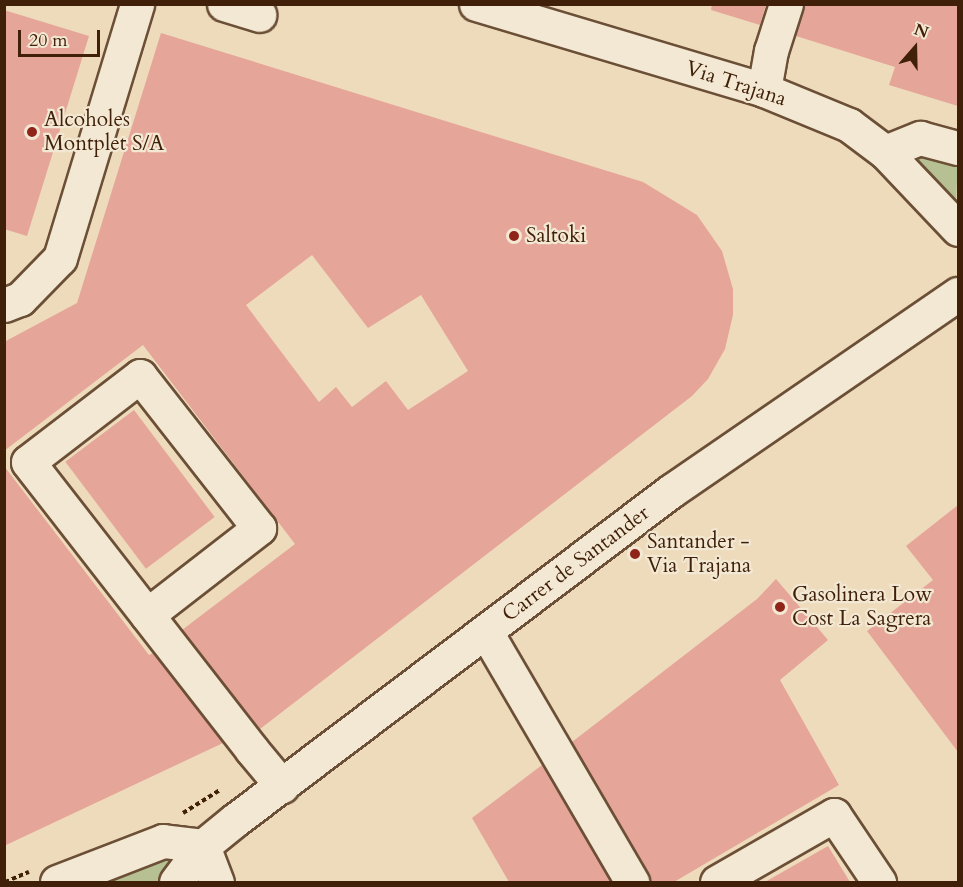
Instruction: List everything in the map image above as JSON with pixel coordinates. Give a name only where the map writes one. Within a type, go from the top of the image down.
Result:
[{"type":"street","points":[[4,305],[20,299],[60,258],[137,4]]},
{"type":"street","points":[[224,4],[259,15]]},
{"type":"street","points":[[764,90],[771,51],[786,4]]},
{"type":"street","name":"Via Trajana","points":[[486,6],[764,90],[849,125],[885,152],[958,229]]},
{"type":"street","points":[[885,152],[920,138],[958,148]]},
{"type":"street","name":"Carrer de Santander","points":[[176,882],[202,846],[671,491],[958,294]]},
{"type":"street","points":[[147,615],[259,528],[140,376],[28,462],[147,615],[282,786]]},
{"type":"street","points":[[486,632],[632,882]]},
{"type":"street","points":[[717,882],[834,815],[879,882]]},
{"type":"street","points":[[57,882],[163,841],[202,846],[218,882]]},
{"type":"green space","points":[[922,147],[958,157],[956,205],[916,157]]},
{"type":"green space","points":[[161,857],[173,863],[165,882],[97,882]]},
{"type":"building","points":[[712,4],[766,4],[760,25],[711,10]]},
{"type":"building","points":[[804,4],[958,4],[958,106],[889,85],[895,67],[796,36]]},
{"type":"building","name":"Alcoholes Montplet S/A","points":[[4,10],[89,36],[27,236],[4,229]]},
{"type":"building","points":[[161,33],[643,182],[697,215],[722,251],[733,289],[733,315],[725,349],[708,379],[692,396],[260,729],[182,630],[295,544],[143,345],[4,451],[4,342],[77,303]],"holes":[[[312,255],[368,328],[421,295],[468,371],[408,410],[386,381],[352,407],[336,387],[319,402],[246,305]]]},
{"type":"building","points":[[134,410],[215,517],[146,569],[65,462]]},
{"type":"building","points":[[4,466],[149,655],[153,653],[223,743],[4,846]]},
{"type":"building","points":[[958,505],[958,752],[867,631],[933,580],[906,546]]},
{"type":"building","points":[[776,579],[828,640],[780,680],[839,785],[674,882],[651,882],[572,742],[757,599]]},
{"type":"building","points":[[542,765],[611,882],[509,882],[472,818]]},
{"type":"building","points":[[828,846],[850,882],[765,882]]},
{"type":"place","name":"Alcoholes Montplet S/A","points":[[32,132]]},
{"type":"place","name":"Saltoki","points":[[514,236]]},
{"type":"place","name":"Santander - Via Trajana","points":[[635,554]]},
{"type":"place","name":"Gasolinera Low Cost La Sagrera","points":[[780,607]]}]
